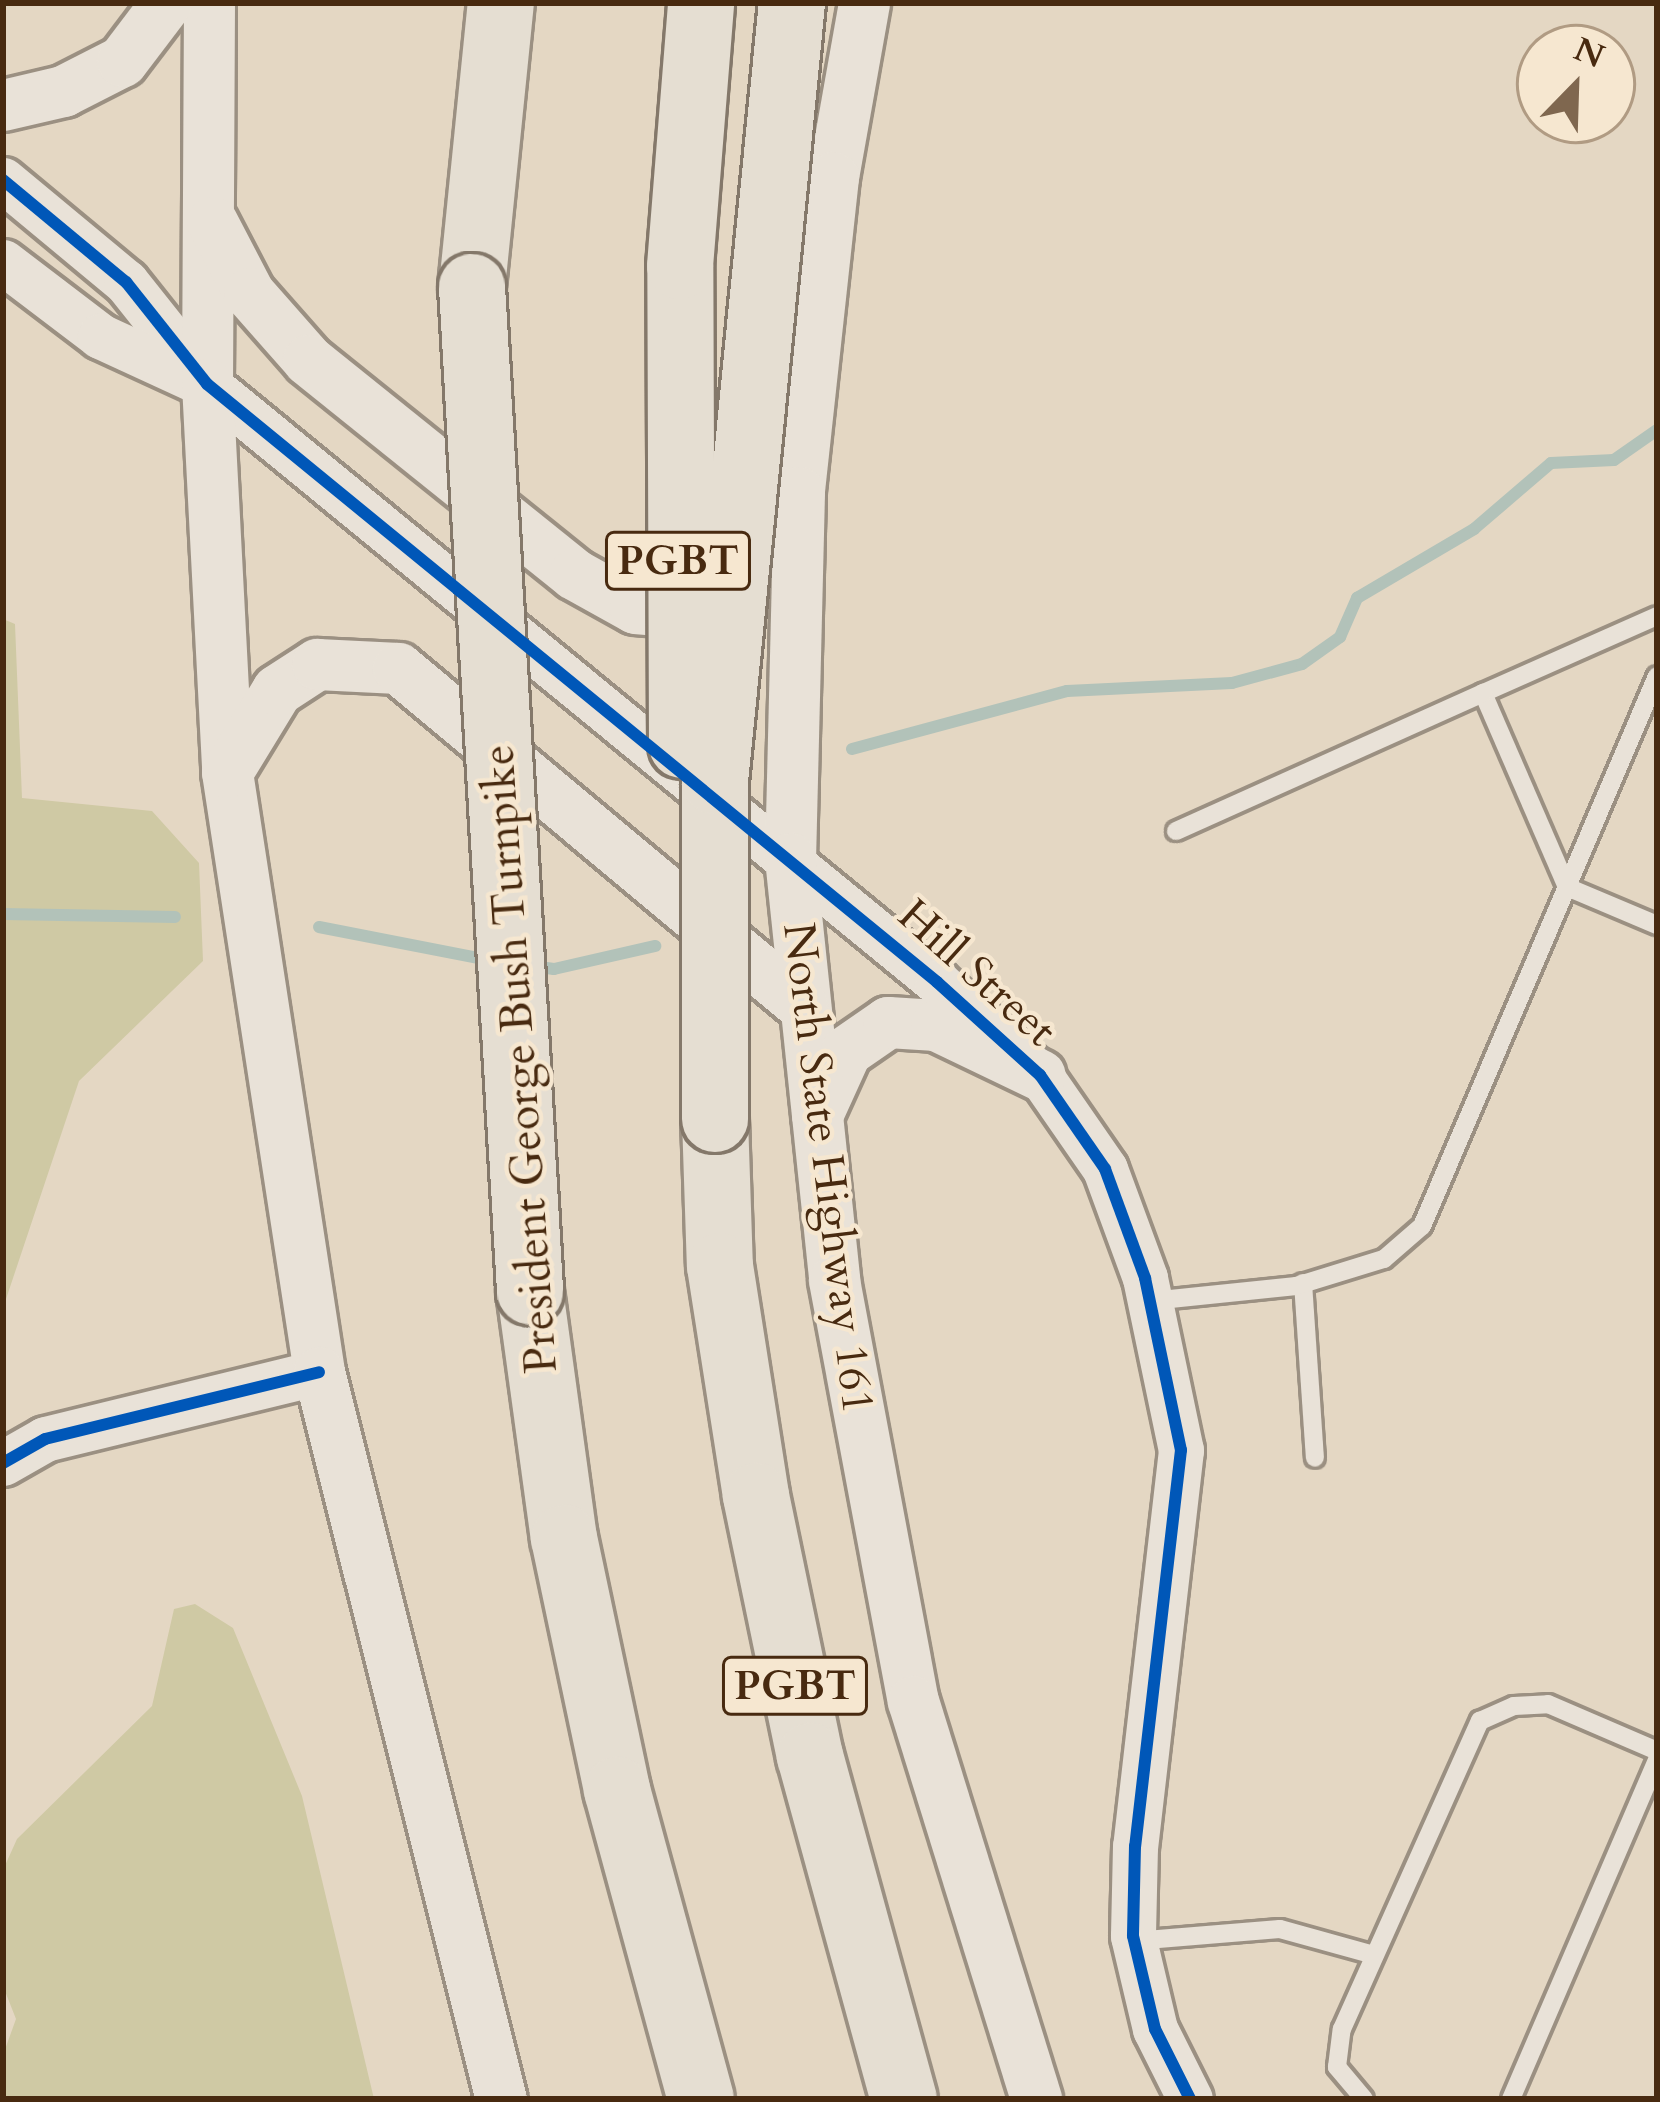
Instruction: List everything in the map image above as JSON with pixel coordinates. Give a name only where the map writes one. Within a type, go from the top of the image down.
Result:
[{"type":"highway","points":[[458,3],[472,287]]},
{"type":"highway","name":"President George Bush Turnpike","points":[[501,3],[472,287],[530,1291],[564,1538],[617,1790],[701,2099]]},
{"type":"highway","name":"PGBT","points":[[701,3],[680,266],[678,537],[683,809],[715,1119],[720,1266],[810,1756],[904,2099]]},
{"type":"highway","points":[[715,1119],[715,781],[792,3]]},
{"type":"main road","points":[[3,105],[63,92],[122,61],[166,3]]},
{"type":"main road","points":[[209,3],[206,385],[227,772],[319,1372],[501,2099]]},
{"type":"main road","name":"North State Highway 161","points":[[864,3],[833,177],[799,491],[790,858],[834,1280],[913,1702],[1036,2099]]},
{"type":"main road","points":[[208,216],[249,292],[308,360],[574,574],[635,608],[692,613],[726,594],[799,491]]},
{"type":"main road","points":[[227,772],[277,690],[317,664],[398,668],[802,1004]]},
{"type":"main road","points":[[817,1115],[846,1051],[888,1022],[936,1025],[1040,1075]]},
{"type":"street","points":[[3,180],[126,282],[206,385]]},
{"type":"street","points":[[3,262],[100,336],[206,385]]},
{"type":"street","name":"Hill Street","points":[[206,385],[790,858],[1040,1075],[1105,1169],[1151,1301],[1181,1450],[1135,1846],[1134,1941],[1155,2029],[1190,2099]]},
{"type":"street","points":[[3,1463],[63,1434],[319,1372]]},
{"type":"lane","points":[[1176,831],[1657,616]]},
{"type":"lane","points":[[1151,1301],[1303,1283],[1384,1259],[1422,1226],[1657,676]]},
{"type":"lane","points":[[1483,693],[1567,887],[1657,926]]},
{"type":"lane","points":[[1303,1283],[1315,1458]]},
{"type":"lane","points":[[1364,2099],[1336,2067],[1342,2029],[1480,1721],[1514,1706],[1548,1704],[1657,1755],[1511,2099]]},
{"type":"lane","points":[[1134,1941],[1280,1930],[1374,1955]]},
{"type":"shaded area","points":[[3,619],[15,624],[22,798],[152,811],[199,863],[203,961],[79,1081],[3,1308]]},
{"type":"shaded area","points":[[195,1604],[233,1628],[302,1796],[374,2099],[3,2099],[3,2055],[16,2019],[3,1986],[3,1870],[17,1839],[152,1706],[174,1609]]},
{"type":"waterway","points":[[852,749],[1067,691],[1232,683],[1302,664],[1340,637],[1357,598],[1474,529],[1551,463],[1614,460],[1657,430]]},
{"type":"waterway","points":[[3,914],[175,917]]},
{"type":"waterway","points":[[319,927],[488,960]]},
{"type":"waterway","points":[[532,966],[554,969],[655,946]]},
{"type":"cycle path","points":[[3,180],[126,282],[207,384],[937,982],[1040,1075],[1105,1169],[1145,1278],[1181,1450],[1135,1846],[1133,1936],[1155,2029],[1190,2099]]},
{"type":"cycle path","points":[[3,1463],[45,1439],[319,1372]]}]
